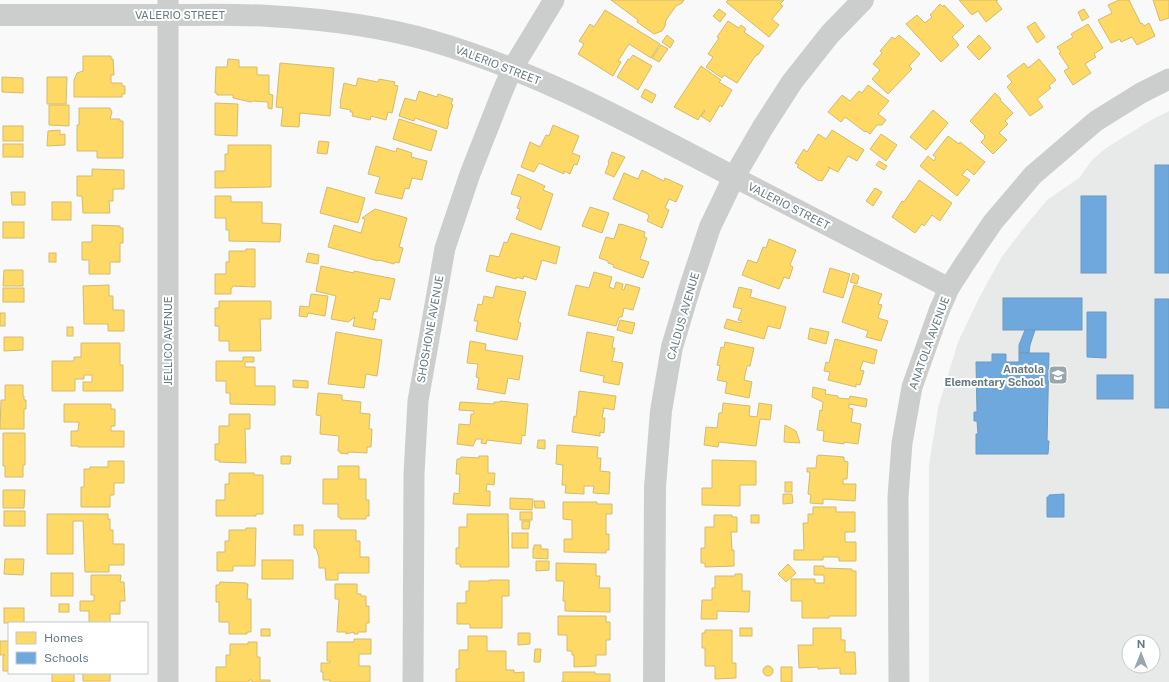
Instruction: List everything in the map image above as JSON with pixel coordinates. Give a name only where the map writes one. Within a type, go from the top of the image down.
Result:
[{"type":"street","name":"SHOSHONE AVENUE","points":[[413,682],[414,474],[418,401],[445,248],[470,174],[512,69],[554,0]]},
{"type":"street","name":"CALDUS AVENUE","points":[[654,682],[655,488],[661,411],[672,347],[690,287],[710,227],[734,177],[792,82],[830,34],[863,0]]},
{"type":"street","name":"VALERIO STREET","points":[[0,15],[167,8],[321,20],[368,27],[431,41],[462,50],[549,84],[644,130],[949,288]]},
{"type":"street","name":"JELLICO AVENUE","points":[[167,8],[168,682]]},
{"type":"street","name":"ANATOLA AVENUE","points":[[899,682],[898,497],[902,443],[912,387],[934,322],[949,288],[993,222],[1033,175],[1096,121],[1141,93],[1169,79]]},
{"type":"shaded area","name":"Anatola Elementary School","points":[[1169,111],[1169,682],[929,682],[929,465],[938,408],[958,342],[980,296],[1001,258],[1026,225],[1047,200],[1079,178],[1092,160],[1106,148],[1151,120]]},
{"type":"building: Homes","points":[[611,0],[684,0],[676,6],[666,20],[662,31],[654,34]]},
{"type":"building: Homes","points":[[728,0],[784,0],[780,4],[783,6],[772,19],[779,25],[769,37],[726,2]]},
{"type":"building: Homes","points":[[959,0],[998,0],[996,1],[1002,9],[986,22],[978,11],[972,15]]},
{"type":"building: Homes","points":[[1119,0],[1129,0],[1141,24],[1142,23],[1144,26],[1149,23],[1155,36],[1137,45],[1132,37],[1121,42],[1120,39],[1111,43],[1098,20],[1112,13],[1108,5]]},
{"type":"building: Homes","points":[[1153,0],[1169,0],[1169,18],[1160,21]]},
{"type":"building: Homes","points":[[940,4],[943,7],[944,5],[964,26],[952,37],[959,45],[941,62],[906,24],[917,15],[925,23],[932,17],[930,15]]},
{"type":"building: Homes","points":[[719,9],[726,14],[720,22],[713,16]]},
{"type":"building: Homes","points":[[1084,9],[1089,17],[1082,21],[1078,12]]},
{"type":"building: Homes","points":[[605,10],[660,44],[651,58],[629,44],[618,61],[621,62],[613,76],[578,54],[584,44],[579,41],[590,24],[594,27]]},
{"type":"building: Homes","points":[[728,21],[739,28],[741,25],[746,29],[744,32],[764,46],[737,83],[724,75],[722,78],[706,67],[713,57],[708,54]]},
{"type":"building: Homes","points":[[1035,22],[1045,37],[1037,43],[1027,27]]},
{"type":"building: Homes","points":[[1088,24],[1103,48],[1094,54],[1096,57],[1085,64],[1091,73],[1073,85],[1064,71],[1069,68],[1059,53],[1061,52],[1057,47],[1073,37],[1071,34]]},
{"type":"building: Homes","points":[[667,35],[674,41],[670,48],[662,42]]},
{"type":"building: Homes","points":[[899,35],[920,54],[909,66],[912,69],[888,94],[872,79],[880,70],[873,64],[882,53],[880,51],[892,37],[895,39]]},
{"type":"building: Homes","points":[[979,35],[991,48],[979,60],[967,47]]},
{"type":"building: Homes","points":[[661,45],[668,49],[659,62],[652,58]]},
{"type":"building: Homes","points":[[633,55],[652,66],[638,90],[617,77],[628,59],[629,60]]},
{"type":"building: Homes","points":[[83,56],[111,56],[111,59],[113,59],[114,75],[111,75],[111,83],[122,83],[122,86],[125,86],[125,94],[122,94],[122,97],[74,97],[74,80],[77,73],[83,71]]},
{"type":"building: Homes","points":[[228,59],[239,60],[239,67],[257,67],[257,75],[269,75],[269,94],[273,95],[272,109],[268,108],[268,102],[251,102],[233,98],[233,95],[217,95],[217,93],[215,93],[216,67],[227,67]]},
{"type":"building: Homes","points":[[1039,59],[1056,80],[1049,86],[1051,88],[1037,99],[1043,107],[1030,116],[1007,87],[1012,82],[1007,76],[1024,63],[1028,68]]},
{"type":"building: Homes","points":[[280,63],[334,68],[330,116],[300,113],[299,127],[281,126],[283,108],[276,107]]},
{"type":"building: Homes","points":[[701,66],[721,80],[719,82],[732,90],[722,107],[720,105],[710,122],[701,116],[705,111],[704,110],[698,120],[674,107]]},
{"type":"building: Homes","points":[[2,77],[23,78],[23,93],[2,92]]},
{"type":"building: Homes","points":[[47,77],[67,77],[66,104],[47,104]]},
{"type":"building: Homes","points":[[358,78],[378,82],[379,79],[395,82],[394,85],[398,86],[392,113],[388,112],[386,120],[371,116],[370,120],[352,116],[353,112],[350,112],[351,110],[340,108],[344,83],[356,86]]},
{"type":"building: Homes","points":[[868,85],[889,101],[878,114],[886,120],[882,125],[877,125],[870,134],[845,117],[841,122],[828,112],[842,95],[850,101],[859,91],[862,93]]},
{"type":"building: Homes","points":[[645,89],[656,95],[652,103],[641,97]]},
{"type":"building: Homes","points":[[419,91],[437,97],[438,94],[453,99],[447,129],[415,118],[414,121],[399,116],[405,98],[416,101]]},
{"type":"building: Homes","points":[[995,93],[1013,113],[1005,121],[1008,124],[999,133],[1007,140],[993,154],[981,142],[985,136],[970,121]]},
{"type":"building: Homes","points":[[215,103],[238,104],[237,136],[215,135]]},
{"type":"building: Homes","points":[[49,105],[69,105],[69,126],[49,125]]},
{"type":"building: Homes","points":[[79,108],[110,108],[112,112],[110,119],[120,119],[120,121],[123,121],[123,158],[97,158],[97,151],[77,151],[77,125],[79,125]]},
{"type":"building: Homes","points":[[933,110],[948,123],[926,150],[910,137]]},
{"type":"building: Homes","points":[[399,119],[437,131],[431,151],[393,139]]},
{"type":"building: Homes","points":[[553,125],[579,136],[572,153],[580,156],[577,165],[574,164],[570,174],[564,171],[564,174],[539,163],[534,172],[521,167],[530,142],[540,147],[546,135],[549,136]]},
{"type":"building: Homes","points":[[3,126],[23,126],[23,141],[3,141]]},
{"type":"building: Homes","points":[[60,130],[60,135],[65,134],[65,145],[47,146],[48,131]]},
{"type":"building: Homes","points":[[832,130],[864,150],[857,161],[848,156],[838,172],[830,168],[822,181],[819,181],[797,167],[799,165],[795,163],[804,149],[807,152],[818,134],[826,139]]},
{"type":"building: Homes","points":[[881,134],[897,145],[886,161],[870,149]]},
{"type":"building: Homes","points":[[948,136],[959,144],[960,142],[985,162],[974,175],[967,169],[962,175],[970,180],[957,196],[920,166],[928,156],[934,161],[936,157],[933,155]]},
{"type":"building: Homes","points":[[319,141],[329,142],[327,154],[317,153]]},
{"type":"building: Homes","points":[[3,144],[23,144],[23,157],[3,157]]},
{"type":"building: Homes","points":[[228,145],[271,145],[271,187],[215,188],[215,171],[225,171],[225,154],[228,154]]},
{"type":"building: Homes","points":[[376,146],[396,152],[397,148],[412,153],[411,157],[427,161],[422,180],[412,178],[409,189],[405,188],[402,199],[375,193],[380,177],[368,174]]},
{"type":"building: Homes","points":[[612,152],[625,157],[614,177],[605,173]]},
{"type":"building: Homes","points":[[879,161],[887,166],[884,170],[876,165]]},
{"type":"building: Homes","points":[[92,169],[124,170],[124,189],[113,189],[113,201],[109,201],[110,213],[83,213],[82,196],[77,196],[77,176],[92,176]]},
{"type":"building: Homes","points":[[642,170],[664,181],[665,178],[683,186],[676,202],[669,199],[665,208],[669,210],[662,228],[647,221],[649,216],[648,214],[613,199],[624,173],[638,179]]},
{"type":"building: Homes","points":[[518,174],[545,186],[543,190],[553,194],[541,230],[516,219],[520,209],[517,208],[521,197],[511,194]]},
{"type":"building: Homes","points":[[919,180],[952,203],[940,221],[932,215],[924,226],[922,224],[915,233],[892,217],[902,201],[904,202]]},
{"type":"building: Homes","points":[[327,187],[365,198],[358,223],[320,213]]},
{"type":"building: Homes","points":[[875,188],[882,192],[873,206],[866,201]]},
{"type":"building: Homes","points":[[11,192],[25,192],[25,205],[12,205]]},
{"type":"building: Homes","points":[[215,196],[231,196],[231,202],[262,202],[262,223],[281,224],[280,242],[229,241],[229,230],[226,230],[226,218],[215,218]]},
{"type":"building: Homes","points":[[52,202],[71,202],[71,220],[52,220]]},
{"type":"building: Homes","points":[[590,207],[609,213],[602,233],[582,226]]},
{"type":"building: Homes","points":[[375,209],[407,218],[399,247],[403,248],[399,263],[395,262],[394,264],[378,261],[328,247],[334,225],[361,233],[365,219],[362,218]]},
{"type":"building: Homes","points":[[3,222],[24,222],[24,238],[3,238]]},
{"type":"building: Homes","points":[[619,224],[645,232],[644,237],[647,238],[640,259],[649,262],[643,278],[613,267],[614,265],[608,263],[608,261],[599,258],[606,237],[614,239]]},
{"type":"building: Homes","points":[[92,225],[120,226],[120,228],[123,228],[123,243],[120,243],[120,262],[110,262],[110,274],[89,274],[89,260],[82,260],[82,242],[92,242]]},
{"type":"building: Homes","points":[[511,233],[560,247],[556,264],[542,260],[536,280],[524,276],[523,279],[517,277],[516,279],[486,271],[490,255],[499,257],[504,242],[507,243]]},
{"type":"building: Homes","points":[[769,239],[796,250],[790,265],[793,267],[789,279],[784,277],[779,289],[742,275],[748,260],[757,263],[763,247],[766,248]]},
{"type":"building: Homes","points":[[246,249],[255,249],[255,287],[233,286],[231,289],[231,294],[215,294],[215,274],[226,274],[226,262],[229,262],[229,251],[246,251]]},
{"type":"building: Homes","points":[[49,253],[56,253],[56,262],[49,262]]},
{"type":"building: Homes","points":[[308,253],[319,255],[318,264],[306,262]]},
{"type":"building: Homes","points":[[321,266],[395,279],[390,300],[380,298],[377,312],[374,311],[372,319],[376,319],[374,330],[353,326],[355,317],[348,322],[331,319],[336,296],[316,291]]},
{"type":"building: Homes","points":[[830,268],[850,274],[843,298],[823,292]]},
{"type":"building: Homes","points":[[4,270],[23,270],[23,286],[3,286]]},
{"type":"building: Homes","points":[[594,272],[612,277],[609,287],[614,289],[616,282],[623,284],[622,289],[624,290],[626,284],[640,288],[633,310],[624,308],[622,317],[619,317],[616,326],[568,315],[576,285],[589,288]]},
{"type":"building: Homes","points":[[853,273],[859,276],[857,284],[850,282]]},
{"type":"building: Homes","points":[[109,285],[109,296],[113,296],[113,310],[124,310],[124,331],[108,331],[108,324],[84,324],[83,286]]},
{"type":"building: Homes","points":[[854,285],[882,294],[878,304],[882,305],[878,318],[888,321],[881,341],[866,337],[868,331],[842,322]]},
{"type":"building: Homes","points":[[496,286],[526,292],[518,322],[521,323],[517,340],[476,331],[478,321],[474,321],[478,304],[482,305],[484,296],[493,298]]},
{"type":"building: Homes","points":[[739,287],[752,290],[750,297],[786,307],[780,329],[768,326],[764,339],[724,328],[727,319],[741,323],[742,321],[738,320],[742,309],[733,307]]},
{"type":"building: Homes","points":[[3,288],[24,288],[24,302],[3,302]]},
{"type":"building: Homes","points":[[311,294],[328,296],[325,316],[308,313],[307,317],[299,316],[300,306],[309,307]]},
{"type":"building: Homes","points":[[219,301],[271,301],[271,319],[260,319],[261,351],[229,351],[229,341],[219,341],[219,326],[215,326],[215,308],[219,308]]},
{"type":"building: Homes","points":[[0,313],[5,313],[5,326],[0,326]]},
{"type":"building: Homes","points":[[620,320],[635,323],[632,334],[617,330]]},
{"type":"building: Homes","points":[[67,327],[73,327],[73,336],[67,336]]},
{"type":"building: Homes","points":[[810,328],[829,332],[826,344],[808,339]]},
{"type":"building: Homes","points":[[336,332],[382,340],[377,376],[366,374],[364,388],[328,384]]},
{"type":"building: Homes","points":[[587,332],[614,337],[612,348],[615,348],[612,361],[623,363],[619,385],[603,382],[604,376],[580,371]]},
{"type":"building: Homes","points":[[4,337],[23,337],[23,350],[4,351]]},
{"type":"building: Homes","points":[[835,339],[877,350],[874,364],[863,361],[860,370],[864,371],[860,385],[856,384],[856,387],[828,380],[830,372],[824,371],[826,362],[829,363]]},
{"type":"building: Homes","points":[[470,341],[486,344],[485,350],[523,356],[519,380],[508,378],[505,394],[477,389],[479,378],[476,377],[478,364],[467,363]]},
{"type":"building: Homes","points":[[725,342],[754,348],[750,366],[747,366],[744,380],[752,382],[749,398],[725,393],[727,382],[717,380],[720,366],[717,365],[721,347],[724,348]]},
{"type":"building: Homes","points":[[81,343],[120,343],[120,365],[123,365],[123,391],[83,391],[83,382],[92,382],[92,375],[84,375],[84,379],[75,379],[75,391],[52,391],[52,361],[74,361],[74,357],[81,357]]},
{"type":"building: Homes","points":[[243,357],[254,357],[254,362],[245,362],[245,367],[255,367],[255,386],[275,386],[275,405],[230,404],[230,393],[226,393],[226,381],[216,381],[216,361],[243,361]]},
{"type":"building: Homes","points":[[293,380],[308,381],[308,388],[293,387]]},
{"type":"building: Homes","points":[[5,385],[23,385],[23,396],[24,400],[26,400],[26,409],[24,409],[24,429],[0,429],[1,400],[5,400]]},
{"type":"building: Homes","points":[[813,387],[826,390],[825,394],[838,396],[838,398],[849,399],[850,396],[867,399],[866,407],[849,404],[849,408],[853,409],[851,422],[861,424],[858,444],[823,441],[824,431],[817,430],[820,410],[822,411],[823,402],[812,397]]},
{"type":"building: Homes","points":[[579,391],[616,396],[614,410],[604,408],[602,418],[605,418],[604,433],[600,432],[600,436],[572,432],[574,416],[576,417]]},
{"type":"building: Homes","points":[[318,393],[342,395],[342,400],[361,402],[360,413],[370,414],[369,429],[372,429],[371,447],[367,447],[367,453],[340,453],[340,451],[338,451],[339,436],[320,434],[321,416],[316,415]]},
{"type":"building: Homes","points":[[500,401],[528,404],[525,436],[522,435],[521,444],[487,440],[486,444],[481,443],[482,439],[476,439],[473,446],[457,444],[459,424],[470,425],[471,414],[474,414],[474,411],[459,410],[460,402],[494,404],[494,402]]},
{"type":"building: Homes","points":[[723,403],[750,406],[749,416],[757,417],[759,403],[772,405],[770,420],[760,419],[756,446],[719,442],[718,447],[704,445],[706,427],[717,428],[719,413],[722,413]]},
{"type":"building: Homes","points":[[64,404],[111,404],[111,409],[115,409],[115,426],[111,426],[111,431],[124,431],[124,447],[71,446],[71,431],[78,431],[79,422],[64,422]]},
{"type":"building: Homes","points":[[229,414],[250,414],[250,429],[245,429],[246,463],[219,462],[219,460],[215,460],[215,444],[219,444],[219,426],[229,426]]},
{"type":"building: Homes","points":[[785,425],[796,431],[800,443],[784,442]]},
{"type":"building: Homes","points":[[3,433],[25,433],[25,465],[23,465],[23,477],[5,477],[5,466],[3,466]]},
{"type":"building: Homes","points":[[538,440],[545,440],[545,449],[537,448]]},
{"type":"building: Homes","points":[[557,445],[598,447],[597,458],[601,458],[600,471],[610,472],[609,494],[593,493],[594,486],[584,486],[584,494],[565,493],[566,485],[562,485],[563,465],[556,464]]},
{"type":"building: Homes","points":[[281,456],[291,456],[290,464],[281,464]]},
{"type":"building: Homes","points":[[479,456],[488,456],[488,473],[495,473],[494,485],[487,484],[486,491],[490,491],[490,506],[453,504],[454,493],[459,494],[460,474],[456,474],[457,459],[460,459],[461,457],[479,458]]},
{"type":"building: Homes","points":[[817,456],[844,457],[844,461],[848,462],[847,479],[843,479],[843,484],[856,484],[855,501],[823,499],[823,504],[810,503],[811,495],[808,494],[810,472],[807,472],[807,468],[816,468]]},
{"type":"building: Homes","points":[[712,460],[756,461],[756,485],[740,485],[740,506],[702,505],[702,488],[712,488]]},
{"type":"building: Homes","points":[[108,461],[124,461],[124,483],[114,483],[114,495],[110,495],[110,507],[81,507],[81,487],[84,487],[84,469],[90,469],[90,467],[108,467]]},
{"type":"building: Homes","points":[[338,466],[359,466],[359,479],[366,479],[366,500],[369,500],[369,516],[366,516],[366,519],[340,519],[340,517],[338,517],[338,504],[323,504],[323,479],[338,479]]},
{"type":"building: Homes","points":[[229,473],[254,473],[254,475],[263,475],[263,514],[256,514],[256,516],[216,516],[216,500],[225,500],[225,484],[229,484]]},
{"type":"building: Homes","points":[[785,482],[792,482],[792,492],[785,492]]},
{"type":"building: Homes","points":[[3,490],[25,490],[24,508],[3,508]]},
{"type":"building: Homes","points":[[783,494],[792,494],[793,503],[783,504]]},
{"type":"building: Homes","points":[[510,498],[533,499],[532,510],[510,509]]},
{"type":"building: Homes","points":[[534,501],[544,501],[545,508],[535,508]]},
{"type":"building: Homes","points":[[563,502],[597,502],[597,504],[612,504],[612,514],[606,514],[606,534],[609,534],[609,550],[606,550],[606,553],[564,552],[564,539],[572,539],[572,520],[563,519]]},
{"type":"building: Homes","points":[[813,507],[836,507],[836,512],[855,512],[855,532],[845,532],[845,542],[856,542],[856,561],[839,561],[839,557],[823,557],[823,560],[794,560],[794,550],[804,550],[803,523],[808,523],[808,514],[813,514]]},
{"type":"building: Homes","points":[[4,511],[25,511],[25,526],[4,526]]},
{"type":"building: Homes","points":[[520,512],[532,512],[532,520],[520,520]]},
{"type":"building: Homes","points":[[47,514],[108,514],[108,519],[110,519],[110,530],[113,530],[113,544],[124,544],[124,565],[109,565],[109,572],[85,572],[83,521],[73,521],[73,554],[47,554]]},
{"type":"building: Homes","points":[[467,514],[508,514],[509,567],[460,567],[460,564],[456,564],[456,548],[459,548],[459,527],[467,527]]},
{"type":"building: Homes","points":[[714,515],[732,515],[732,517],[737,517],[737,532],[731,532],[732,550],[734,550],[734,566],[705,567],[705,563],[701,563],[701,548],[705,548],[705,527],[714,527]]},
{"type":"building: Homes","points":[[751,515],[759,515],[759,523],[751,523]]},
{"type":"building: Homes","points":[[522,521],[530,521],[529,529],[522,529]]},
{"type":"building: Homes","points":[[294,525],[303,525],[303,535],[294,535]]},
{"type":"building: Homes","points":[[246,528],[256,528],[255,566],[233,566],[233,571],[217,571],[217,552],[225,552],[225,541],[229,541],[229,530],[246,530]]},
{"type":"building: Homes","points":[[314,530],[356,530],[356,541],[360,541],[360,557],[369,557],[369,573],[338,573],[338,580],[326,580],[325,568],[319,568],[319,558],[316,548],[314,548]]},
{"type":"building: Homes","points":[[512,533],[528,533],[528,548],[512,548]]},
{"type":"building: Homes","points":[[534,545],[541,545],[541,549],[548,549],[548,559],[533,558]]},
{"type":"building: Homes","points":[[5,559],[24,559],[23,575],[4,574]]},
{"type":"building: Homes","points":[[262,560],[293,560],[293,579],[262,579]]},
{"type":"building: Homes","points":[[536,561],[549,561],[549,570],[536,571]]},
{"type":"building: Homes","points":[[556,563],[596,564],[596,576],[600,576],[599,588],[610,588],[610,612],[565,611],[565,601],[563,601],[564,581],[556,581]]},
{"type":"building: Homes","points":[[788,564],[796,573],[786,582],[778,574]]},
{"type":"building: Homes","points":[[814,566],[824,566],[824,568],[852,569],[852,571],[856,571],[856,616],[802,618],[802,601],[791,601],[791,579],[815,579],[815,583],[824,583],[824,575],[814,575]]},
{"type":"building: Homes","points":[[51,573],[73,573],[73,596],[51,596]]},
{"type":"building: Homes","points":[[735,574],[742,574],[742,591],[750,591],[749,612],[717,611],[717,619],[701,619],[702,600],[712,600],[712,588],[715,588],[715,576],[735,576]]},
{"type":"building: Homes","points":[[91,575],[121,575],[120,582],[124,582],[125,601],[120,601],[120,614],[110,614],[110,622],[89,622],[89,611],[80,611],[80,601],[94,601],[94,595],[91,595]]},
{"type":"building: Homes","points":[[509,580],[509,596],[502,596],[502,628],[470,628],[470,624],[457,624],[457,603],[466,603],[466,591],[469,591],[469,581]]},
{"type":"building: Homes","points":[[220,582],[248,584],[247,599],[251,599],[251,632],[247,632],[247,634],[229,634],[229,622],[219,622],[219,602],[216,602],[216,585],[219,585]]},
{"type":"building: Homes","points":[[335,584],[357,584],[357,594],[366,596],[366,606],[369,606],[369,623],[366,623],[366,632],[346,634],[346,632],[337,632],[339,599],[335,599]]},
{"type":"building: Homes","points":[[59,604],[69,604],[69,612],[59,612]]},
{"type":"building: Homes","points":[[4,608],[24,608],[24,622],[4,623]]},
{"type":"building: Homes","points":[[558,616],[606,616],[606,622],[610,622],[610,640],[606,640],[606,655],[596,655],[596,666],[574,667],[574,655],[572,655],[572,651],[567,651],[567,635],[558,635]]},
{"type":"building: Homes","points":[[740,628],[752,628],[752,636],[740,636]]},
{"type":"building: Homes","points":[[813,628],[841,628],[841,640],[845,640],[845,652],[855,652],[856,674],[840,674],[840,668],[799,668],[798,645],[813,645]]},
{"type":"building: Homes","points":[[261,629],[270,629],[270,636],[261,636]]},
{"type":"building: Homes","points":[[705,630],[732,630],[732,663],[736,663],[736,678],[715,679],[715,666],[705,666],[705,648],[702,648],[702,633],[705,633]]},
{"type":"building: Homes","points":[[518,633],[530,633],[530,644],[518,645]]},
{"type":"building: Homes","points":[[468,636],[487,636],[487,651],[506,651],[506,670],[514,670],[514,673],[524,672],[524,682],[456,682],[456,669],[459,669],[459,650],[468,650]]},
{"type":"building: Homes","points":[[354,639],[371,639],[371,654],[359,654],[359,666],[370,666],[370,682],[330,682],[330,680],[323,680],[321,663],[330,663],[330,661],[327,661],[327,642],[354,642]]},
{"type":"building: Homes","points":[[0,641],[8,641],[8,671],[3,671],[3,656],[5,655],[0,655]]},
{"type":"building: Homes","points":[[248,642],[257,642],[257,657],[260,657],[260,680],[270,680],[270,682],[252,682],[252,680],[249,680],[249,682],[216,682],[216,667],[226,667],[226,655],[230,655],[230,644],[248,644]]},
{"type":"building: Homes","points":[[535,649],[541,649],[540,662],[534,662]]},
{"type":"building: Homes","points":[[768,666],[773,671],[768,676],[763,671]]},
{"type":"building: Homes","points":[[781,667],[792,667],[792,682],[781,682]]},
{"type":"building: Homes","points":[[563,672],[595,672],[595,674],[610,674],[610,682],[563,682]]},
{"type":"building: Homes","points":[[52,674],[74,674],[74,682],[52,682]]},
{"type":"building: Homes","points":[[83,674],[110,674],[110,681],[83,681]]},
{"type":"building: Schools","points":[[1155,165],[1169,165],[1169,273],[1155,273]]},
{"type":"building: Schools","points":[[1081,196],[1106,196],[1106,273],[1081,273]]},
{"type":"building: Schools","points":[[1003,298],[1082,298],[1082,330],[1003,330]]},
{"type":"building: Schools","points":[[1155,299],[1169,299],[1169,408],[1155,408]]},
{"type":"building: Schools","points":[[1087,312],[1106,312],[1106,358],[1087,357]]},
{"type":"building: Schools","points":[[1025,330],[1035,330],[1029,353],[1019,353],[1019,345]]},
{"type":"building: Schools","points":[[1019,353],[1049,353],[1048,454],[976,454],[976,434],[978,434],[977,421],[974,421],[974,412],[977,412],[976,362],[992,362],[992,354],[1006,354],[1006,362],[1019,362]]},
{"type":"building: Schools","points":[[1097,375],[1133,375],[1133,399],[1097,399]]},
{"type":"building: Schools","points":[[1064,494],[1064,517],[1047,517],[1047,497],[1049,497],[1049,495]]},
{"type":"place","name":"Anatola Elementary School","points":[[1058,375]]}]
